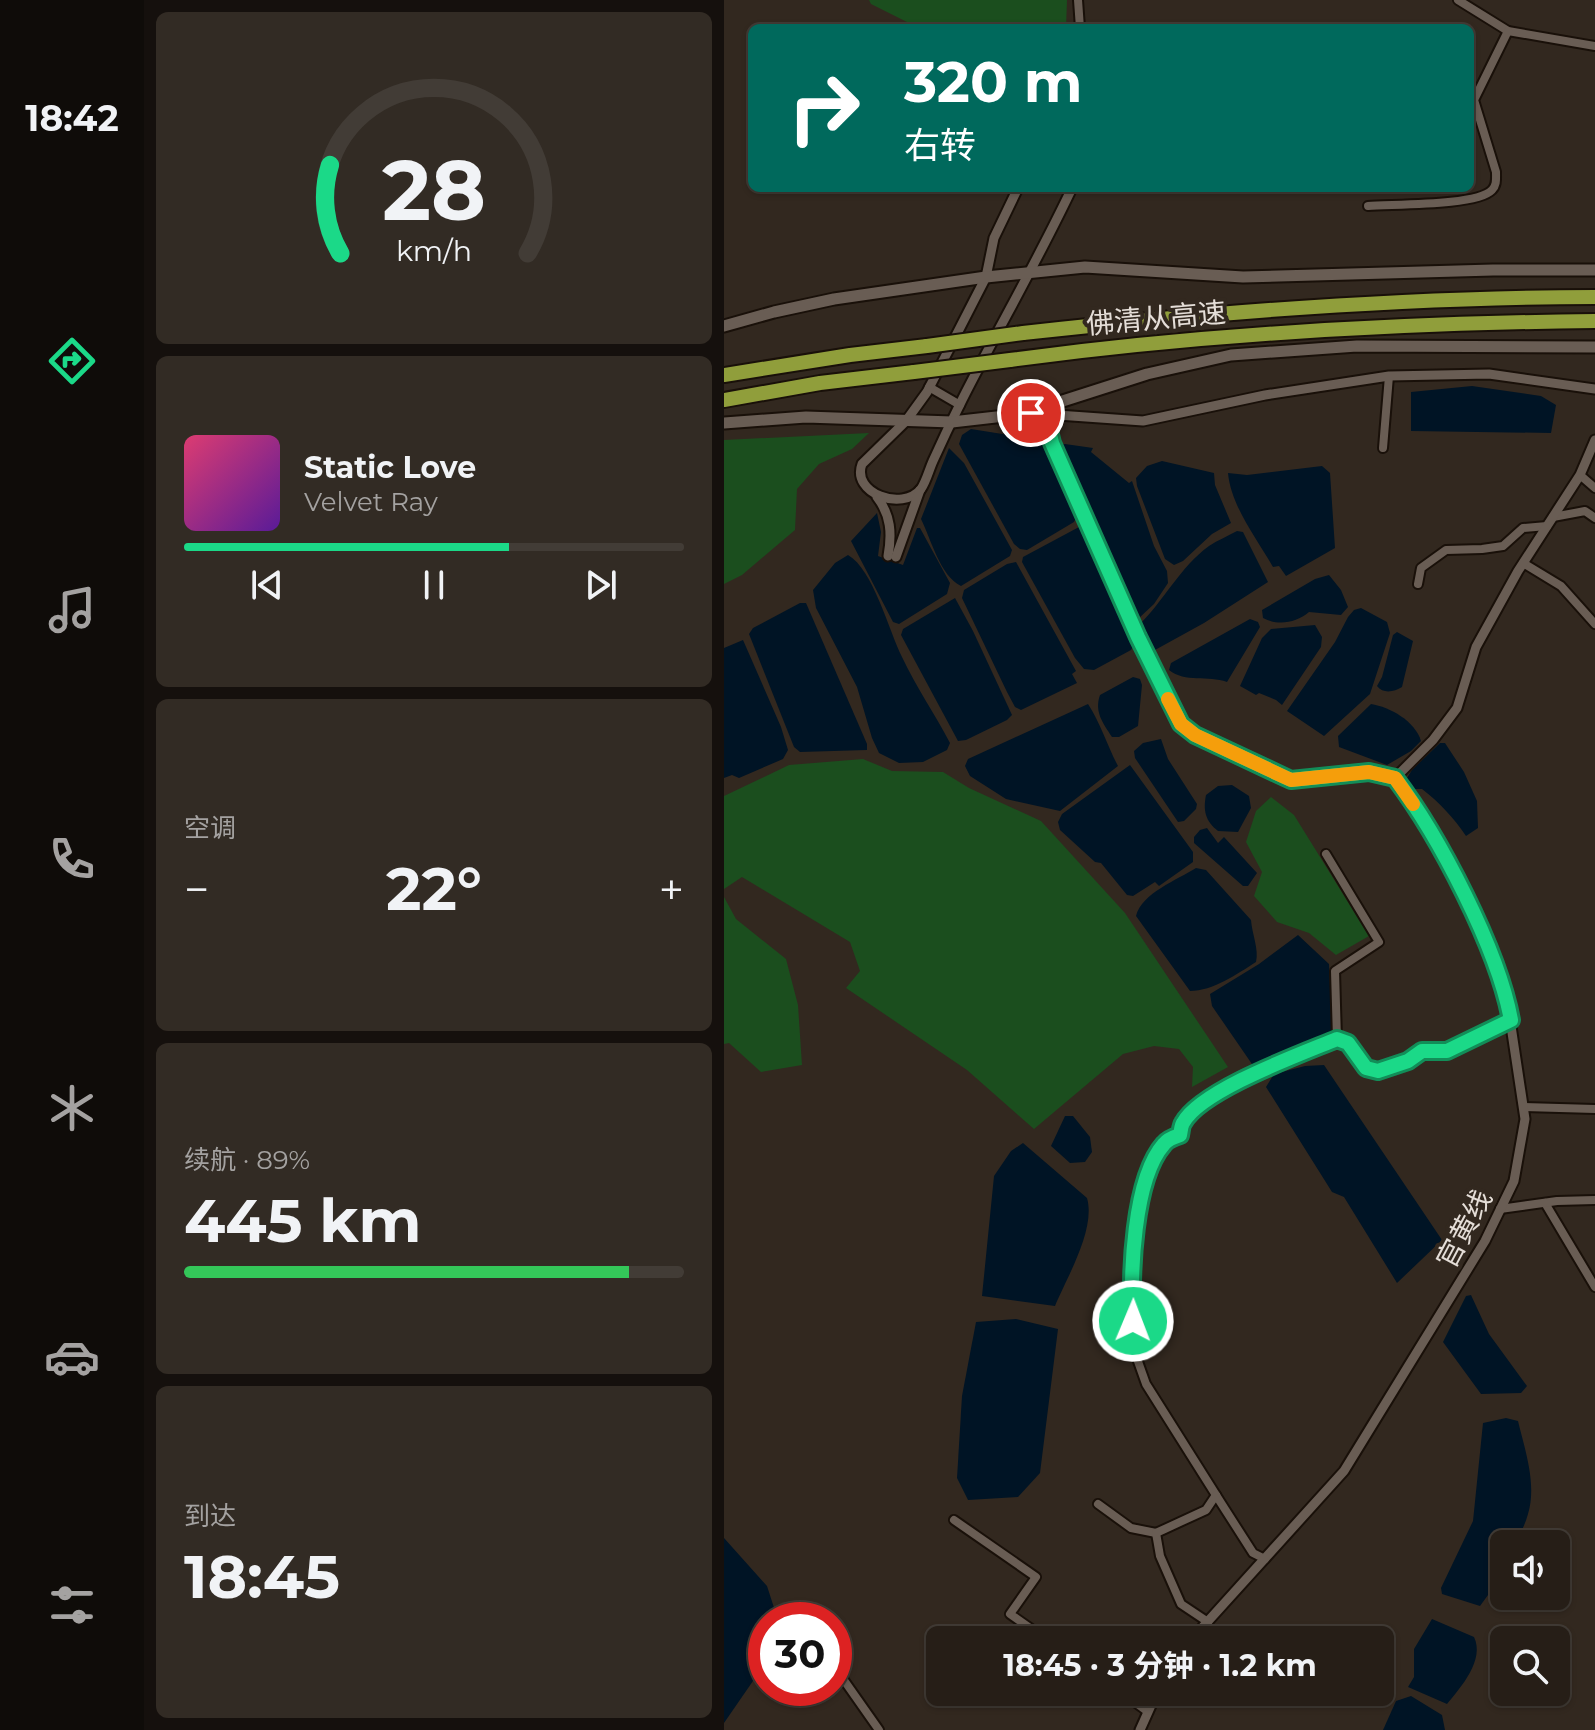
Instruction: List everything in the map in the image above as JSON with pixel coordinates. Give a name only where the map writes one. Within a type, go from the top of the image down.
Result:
[{"type":"highway","name":"佛清从高速","points":[[724,375],[1023,333],[1159,319],[1371,302],[1595,297]]},
{"type":"highway","name":"佛清从高速","points":[[724,400],[820,383],[1159,343],[1329,329],[1595,322]]},
{"type":"highway","points":[[724,365],[815,360]]},
{"type":"main road","points":[[724,326],[834,299],[1031,271],[1085,267],[1243,277],[1595,270]]},
{"type":"main road","points":[[724,423],[806,417],[952,422],[1022,414],[1147,374],[1231,355],[1357,346],[1595,347]]},
{"type":"street","points":[[1078,0],[1080,24]]},
{"type":"street","points":[[1458,0],[1508,31],[1595,46]]},
{"type":"street","points":[[1368,206],[1471,200],[1492,190],[1496,172],[1474,100],[1508,31]]},
{"type":"street","points":[[1016,192],[994,238],[986,277],[929,387],[906,421],[862,464],[862,480],[884,508],[890,525],[892,557],[960,405],[1070,192]]},
{"type":"street","points":[[1022,414],[1143,421],[1265,395],[1389,376],[1489,374],[1595,389]]},
{"type":"street","points":[[1383,448],[1389,376]]},
{"type":"street","points":[[929,387],[960,405]]},
{"type":"street","points":[[1045,414],[1058,456],[1138,637],[1181,724],[1195,735],[1291,780],[1369,772],[1395,778],[1433,740],[1457,708],[1476,647],[1523,563],[1580,475],[1595,440]]},
{"type":"street","points":[[1580,475],[1595,488]]},
{"type":"street","points":[[872,491],[884,498],[898,500],[920,490]]},
{"type":"street","points":[[1418,584],[1421,568],[1446,550],[1503,546],[1523,528],[1585,511],[1595,518]]},
{"type":"street","points":[[1523,563],[1561,586],[1595,624]]},
{"type":"street","name":"官黄线","points":[[1204,1626],[1344,1471],[1485,1241],[1514,1181],[1525,1119],[1511,1020],[1496,967],[1457,880],[1410,798],[1395,778]]},
{"type":"street","points":[[1326,854],[1379,942],[1335,971],[1337,1039]]},
{"type":"street","points":[[1265,1559],[1253,1553],[1216,1495],[1146,1384],[1135,1353],[1132,1302],[1138,1204],[1148,1170],[1165,1142],[1180,1135],[1183,1123],[1196,1108],[1237,1082],[1337,1039],[1348,1043],[1366,1068],[1378,1071],[1408,1061],[1422,1051],[1447,1051],[1511,1020]]},
{"type":"street","points":[[1523,1107],[1595,1109]]},
{"type":"street","points":[[1500,1209],[1595,1200]]},
{"type":"street","points":[[1545,1203],[1595,1287]]},
{"type":"street","points":[[1098,1504],[1131,1528],[1156,1533],[1206,1510],[1216,1495]]},
{"type":"street","points":[[954,1520],[1036,1577],[1010,1614],[1027,1626]]},
{"type":"street","points":[[1156,1533],[1160,1556],[1181,1604],[1208,1622]]},
{"type":"street","points":[[852,1692],[879,1730]]},
{"type":"street","points":[[1140,1706],[1147,1711]]},
{"type":"street","points":[[1140,1730],[1150,1706]]},
{"type":"green space","points":[[869,0],[1067,0],[1066,24],[911,24],[871,4]]},
{"type":"green space","points":[[869,433],[852,449],[819,464],[797,489],[795,530],[742,575],[724,584],[724,440]]},
{"type":"green space","points":[[863,759],[892,771],[943,772],[969,788],[1041,821],[1125,913],[1228,1067],[1192,1087],[1193,1067],[1179,1049],[1154,1046],[1123,1054],[1034,1129],[967,1070],[846,988],[860,971],[850,942],[742,877],[724,889],[724,796],[789,765]]},
{"type":"green space","points":[[1271,797],[1294,815],[1369,936],[1336,955],[1309,933],[1277,922],[1254,896],[1262,872],[1246,842],[1256,811]]},
{"type":"green space","points":[[724,897],[736,919],[786,959],[798,1005],[802,1065],[761,1072],[729,1043],[724,1044]]},
{"type":"water","points":[[1472,386],[1541,396],[1556,405],[1551,433],[1411,431],[1411,392]]},
{"type":"water","points":[[971,429],[1041,440],[1076,518],[1074,522],[1027,550],[1014,544],[959,444],[962,435]]},
{"type":"water","points":[[1057,445],[1093,448],[1091,452],[1129,483],[1132,481],[1154,546],[1167,571],[1168,583],[1154,604],[1138,619],[1132,617]]},
{"type":"water","points":[[949,448],[964,463],[1012,550],[1010,556],[961,586],[942,566],[921,519]]},
{"type":"water","points":[[1162,461],[1214,473],[1215,485],[1231,523],[1212,534],[1183,561],[1174,565],[1165,559],[1136,478],[1147,466]]},
{"type":"water","points":[[1322,466],[1330,473],[1335,548],[1286,576],[1279,566],[1273,567],[1246,522],[1234,498],[1228,473],[1247,475]]},
{"type":"water","points":[[877,513],[881,532],[878,556],[903,565],[917,528],[920,528],[950,583],[947,594],[899,624],[893,622],[851,541]]},
{"type":"water","points":[[1079,527],[1084,532],[1134,645],[1131,650],[1094,670],[1084,669],[1075,658],[1022,562],[1023,557]]},
{"type":"water","points":[[1237,531],[1243,532],[1268,582],[1204,623],[1155,650],[1147,649],[1138,626],[1199,554]]},
{"type":"water","points":[[848,555],[857,562],[873,587],[907,668],[950,743],[947,750],[923,762],[899,763],[879,753],[857,687],[816,608],[813,590],[835,563]]},
{"type":"water","points":[[1016,562],[1076,671],[1072,674],[1077,683],[1021,710],[1015,707],[1007,692],[962,598],[964,590],[1007,564]]},
{"type":"water","points":[[1329,575],[1341,590],[1348,607],[1341,615],[1309,612],[1293,621],[1281,623],[1263,618],[1262,610],[1315,579]]},
{"type":"water","points":[[955,598],[1012,715],[966,740],[958,741],[901,635],[903,629]]},
{"type":"water","points":[[800,603],[806,603],[867,750],[800,752],[794,747],[749,634],[753,628]]},
{"type":"water","points":[[1361,608],[1387,622],[1390,633],[1370,694],[1324,736],[1287,711],[1335,642],[1348,617]]},
{"type":"water","points":[[1250,619],[1258,622],[1260,627],[1227,682],[1189,678],[1169,670],[1171,663]]},
{"type":"water","points":[[1315,625],[1322,637],[1321,647],[1282,705],[1240,686],[1262,638],[1271,629]]},
{"type":"water","points":[[1397,632],[1413,641],[1402,687],[1385,691],[1377,686],[1393,635]]},
{"type":"water","points":[[743,640],[788,750],[783,759],[739,778],[732,775],[724,778],[724,648]]},
{"type":"water","points":[[1133,677],[1140,679],[1142,685],[1138,726],[1119,737],[1112,737],[1099,712],[1100,695]]},
{"type":"water","points":[[1088,704],[1118,766],[1060,811],[1006,799],[970,776],[965,766],[968,759]]},
{"type":"water","points":[[1371,704],[1401,716],[1413,727],[1421,741],[1411,751],[1387,765],[1339,747],[1338,736]]},
{"type":"water","points":[[1161,739],[1168,759],[1197,804],[1184,821],[1178,822],[1135,758],[1134,751],[1143,743]]},
{"type":"water","points":[[1440,743],[1445,743],[1464,772],[1477,801],[1478,828],[1466,836],[1435,800],[1405,781]]},
{"type":"water","points":[[1130,765],[1193,852],[1193,862],[1159,886],[1155,882],[1133,896],[1127,895],[1101,863],[1095,862],[1060,830],[1058,822],[1062,814]]},
{"type":"water","points":[[1232,785],[1249,796],[1251,808],[1238,832],[1218,831],[1206,815],[1206,795],[1218,786]]},
{"type":"water","points":[[1207,828],[1218,843],[1224,837],[1257,873],[1248,886],[1243,886],[1194,843],[1194,837],[1200,830]]},
{"type":"water","points":[[1196,868],[1206,870],[1251,920],[1257,957],[1256,962],[1224,981],[1190,991],[1136,916],[1145,900]]},
{"type":"water","points":[[1298,935],[1329,964],[1332,1032],[1254,1067],[1212,1006],[1210,994]]},
{"type":"water","points":[[1324,1065],[1442,1240],[1397,1283],[1344,1197],[1332,1192],[1266,1087],[1274,1074]]},
{"type":"water","points":[[1065,1116],[1073,1116],[1090,1137],[1092,1152],[1085,1162],[1070,1163],[1051,1146]]},
{"type":"water","points":[[1023,1143],[1087,1198],[1089,1210],[1084,1238],[1055,1306],[982,1296],[994,1176],[1011,1151]]},
{"type":"water","points":[[1471,1295],[1489,1334],[1527,1386],[1521,1393],[1481,1394],[1443,1342],[1466,1296]]},
{"type":"water","points":[[1016,1319],[1058,1329],[1040,1473],[1018,1497],[968,1500],[957,1478],[962,1396],[976,1322]]},
{"type":"water","points":[[1506,1418],[1518,1421],[1529,1467],[1531,1491],[1522,1530],[1490,1530],[1490,1592],[1480,1606],[1442,1594],[1441,1588],[1473,1521],[1483,1423]]},
{"type":"water","points":[[724,1538],[767,1586],[772,1602],[748,1602],[748,1688],[724,1723]]},
{"type":"water","points":[[1432,1619],[1474,1637],[1477,1646],[1470,1673],[1447,1704],[1408,1687],[1414,1677],[1414,1649]]},
{"type":"water","points":[[1411,1696],[1442,1715],[1445,1730],[1383,1730],[1396,1701]]},
{"type":"slow traffic","points":[[1168,699],[1181,724],[1195,735],[1291,780],[1369,772],[1395,778],[1413,804]]},
{"type":"route","points":[[1031,413],[1045,414],[1052,443],[1138,637],[1181,724],[1195,735],[1291,780],[1369,772],[1395,778],[1410,798],[1457,880],[1496,967],[1511,1020],[1447,1051],[1422,1051],[1408,1061],[1378,1071],[1366,1068],[1348,1043],[1337,1039],[1237,1082],[1196,1108],[1183,1123],[1180,1135],[1165,1142],[1148,1170],[1138,1204],[1133,1321]]}]
